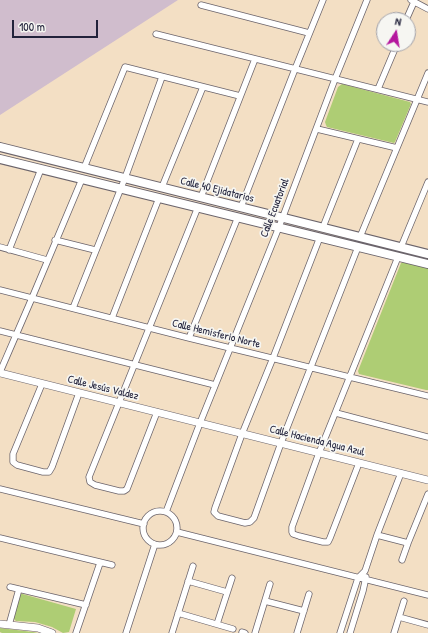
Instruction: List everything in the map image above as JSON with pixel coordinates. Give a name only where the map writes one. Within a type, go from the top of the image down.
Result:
[{"type":"main road","name":"Calle 40 Ejidatarios","points":[[2,148],[428,254]]},
{"type":"main road","name":"Calle 40 Ejidatarios","points":[[0,158],[428,264]]},
{"type":"street","points":[[242,207],[323,0]]},
{"type":"street","name":"Calle Ecuatorial","points":[[166,512],[367,0]]},
{"type":"street","points":[[409,12],[412,1],[428,9]]},
{"type":"street","points":[[201,5],[309,33]]},
{"type":"street","points":[[156,34],[428,102]]},
{"type":"street","points":[[378,89],[393,52]]},
{"type":"street","points":[[201,197],[255,59]]},
{"type":"street","points":[[84,168],[125,67],[240,96]]},
{"type":"street","points":[[360,237],[428,73]]},
{"type":"street","points":[[73,308],[125,178],[162,77]]},
{"type":"street","points":[[162,188],[203,87]]},
{"type":"street","points":[[316,129],[397,148]]},
{"type":"street","points":[[322,227],[358,139]]},
{"type":"street","points":[[0,158],[2,148]]},
{"type":"street","points":[[9,250],[41,169]]},
{"type":"street","points":[[0,373],[82,179]]},
{"type":"street","points":[[401,247],[428,182]]},
{"type":"street","points":[[112,318],[159,198]]},
{"type":"street","points":[[157,412],[128,488],[124,491],[119,491],[95,485],[90,482],[89,477],[198,208]]},
{"type":"street","points":[[189,338],[238,217]]},
{"type":"street","points":[[320,237],[242,434],[214,510],[218,516],[245,523],[250,522],[254,518],[281,443],[358,247]]},
{"type":"street","points":[[55,240],[96,250]]},
{"type":"street","points":[[0,247],[47,260]]},
{"type":"street","points":[[359,463],[328,542],[294,534],[292,530],[319,453],[398,257]]},
{"type":"street","name":"Calle Hemisferio Norte","points":[[0,290],[428,396]]},
{"type":"street","points":[[0,331],[134,366],[215,385]]},
{"type":"street","name":"Calle Jesús Valdez","points":[[0,373],[200,423]]},
{"type":"street","points":[[42,384],[12,460],[17,465],[43,472],[49,472],[52,467],[78,393]]},
{"type":"street","points":[[336,413],[428,437]]},
{"type":"street","name":"Calle Hacienda Agua Azul","points":[[200,423],[428,480]]},
{"type":"street","points":[[350,633],[366,580],[365,571],[401,473]]},
{"type":"street","points":[[0,489],[144,524]]},
{"type":"street","points":[[402,560],[428,494]]},
{"type":"street","points":[[162,511],[166,512],[174,518],[176,523],[176,532],[174,537],[166,544],[155,544],[151,542],[145,534],[144,524],[148,516],[152,513],[162,511]]},
{"type":"street","points":[[176,532],[428,595]]},
{"type":"street","points":[[377,535],[408,542]]},
{"type":"street","points":[[0,538],[112,566]]},
{"type":"street","points":[[126,633],[155,544]]},
{"type":"street","points":[[76,633],[100,562]]},
{"type":"street","points":[[172,633],[193,566]]},
{"type":"street","points":[[340,633],[358,578],[365,571]]},
{"type":"street","points":[[217,624],[232,578]]},
{"type":"street","points":[[188,581],[227,592]]},
{"type":"street","points":[[255,633],[270,584]]},
{"type":"street","points":[[10,587],[86,605]]},
{"type":"street","points":[[9,625],[19,589]]},
{"type":"street","points":[[297,633],[309,594]]},
{"type":"street","points":[[265,601],[304,611]]},
{"type":"street","points":[[394,633],[404,601]]},
{"type":"street","points":[[178,613],[233,629]]},
{"type":"street","points":[[399,617],[428,625]]},
{"type":"street","points":[[0,624],[38,628],[52,633]]},
{"type":"shaded area","points":[[0,0],[178,0],[0,115]]},
{"type":"green space","points":[[342,84],[410,102],[411,104],[394,143],[327,127],[325,122],[338,87]]},
{"type":"green space","points":[[404,262],[428,268],[428,390],[359,374],[358,371],[401,263]]},
{"type":"green space","points":[[19,593],[76,609],[69,632],[63,633],[52,627],[35,622],[16,621],[13,618]]},
{"type":"green space","points":[[0,628],[38,633],[2,633],[0,632]]}]
